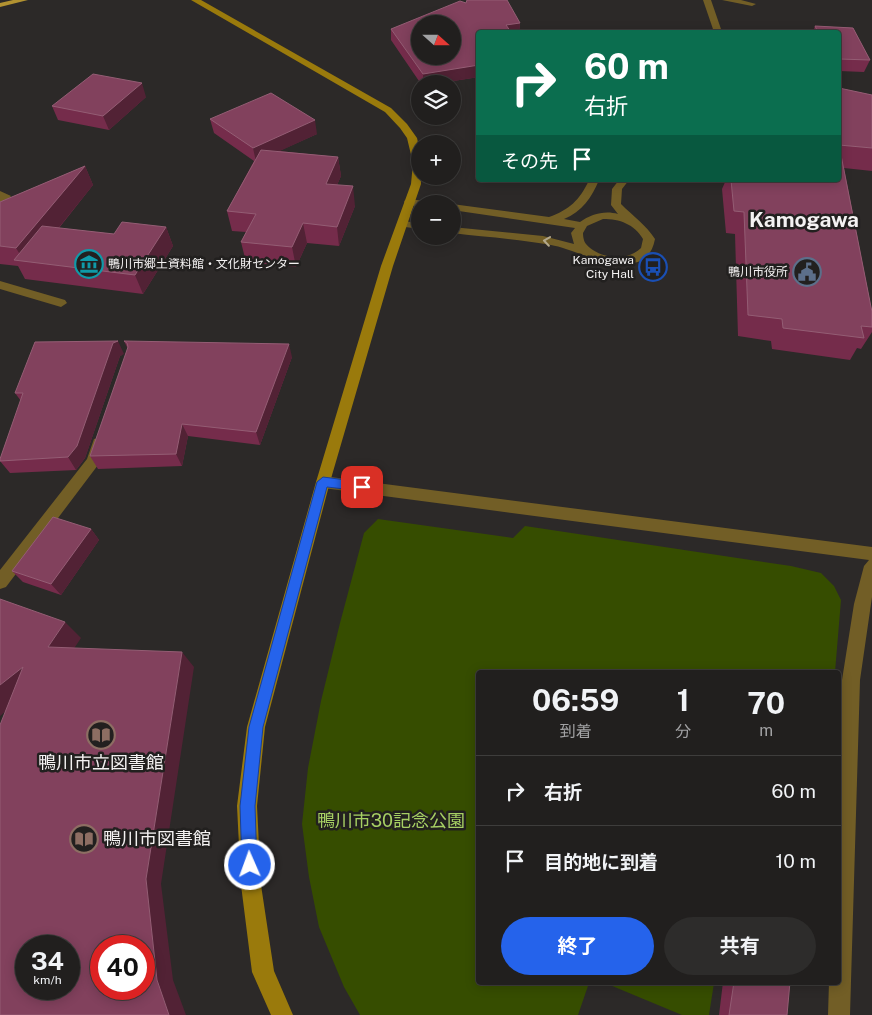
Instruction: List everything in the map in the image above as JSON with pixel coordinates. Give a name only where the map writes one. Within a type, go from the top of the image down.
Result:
[{"type":"main road","points":[[0,5],[24,0]]},
{"type":"street","points":[[195,0],[388,110],[397,118],[412,138],[418,163],[416,184],[387,266],[323,482],[256,727],[247,806],[251,885],[263,972],[282,1015]]},
{"type":"street","points":[[707,0],[717,30]]},
{"type":"street","points":[[726,0],[752,4]]},
{"type":"street","points":[[549,220],[563,217],[571,212],[586,196],[593,182]]},
{"type":"street","points":[[461,231],[554,242],[594,255],[618,260],[633,258],[641,255],[646,249],[649,239],[643,229],[616,204],[616,196],[622,182]]},
{"type":"street","points":[[0,194],[6,196],[0,203]]},
{"type":"street","points":[[461,209],[581,225]]},
{"type":"street","points":[[594,255],[586,251],[578,242],[577,233],[581,225],[593,218],[603,216],[620,217],[635,223]]},
{"type":"street","points":[[402,224],[411,225]]},
{"type":"street","points":[[0,285],[62,303]]},
{"type":"street","points":[[0,582],[93,461],[102,434]]},
{"type":"street","points":[[323,482],[872,554]]},
{"type":"street","points":[[841,959],[851,680],[862,604],[872,566]]},
{"type":"street","points":[[839,1015],[840,985]]},
{"type":"green space","name":"鴨川市30記念公園","points":[[378,519],[513,538],[525,526],[791,566],[821,573],[834,586],[841,600],[835,670],[476,670],[476,985],[588,985],[578,1015],[360,1015],[344,987],[319,927],[309,877],[302,824],[308,768],[321,701],[364,533]]},
{"type":"green space","points":[[610,985],[714,985],[709,1015],[682,1015]]},
{"type":"building","points":[[467,0],[507,0],[520,23],[506,25],[510,30],[476,30],[476,65],[423,74],[417,65],[461,65],[461,15],[426,15],[460,1],[466,3]]},
{"type":"building","points":[[411,21],[411,57],[391,29]]},
{"type":"building","points":[[815,26],[853,28],[870,60],[841,59],[841,30],[817,30]]},
{"type":"building","points":[[93,74],[142,83],[103,116],[52,106]]},
{"type":"building","points":[[841,88],[872,95],[872,148],[841,145]]},
{"type":"building","points":[[271,93],[315,120],[253,148],[210,119]]},
{"type":"building","points":[[261,150],[338,157],[326,184],[353,186],[337,227],[303,223],[292,247],[241,242],[256,214],[227,211]]},
{"type":"building","points":[[841,155],[872,312],[872,327],[861,326],[864,338],[783,328],[782,319],[748,315],[744,212],[734,211],[731,182],[841,182]]},
{"type":"building","points":[[85,166],[16,248],[0,246],[0,202]]},
{"type":"building","points":[[122,222],[166,227],[135,275],[14,260],[42,226],[114,234]]},
{"type":"building","points":[[118,341],[113,343],[77,446],[68,457],[0,461],[23,393],[15,393],[35,342]]},
{"type":"building","points":[[124,341],[289,344],[256,432],[182,424],[176,454],[90,456],[128,347]]},
{"type":"building","points":[[53,517],[91,529],[51,584],[12,571]]},
{"type":"building","name":"鴨川市図書館","points":[[0,599],[65,622],[48,647],[182,652],[146,879],[152,935],[90,935],[90,1000],[155,1000],[155,962],[157,980],[169,1015],[0,1015],[0,725],[23,667],[0,685]]},
{"type":"building","points":[[734,985],[790,985],[787,1015],[729,1015]]},
{"type":"place","name":"鴨川市郷土資料館・文化財センター","points":[[89,264]]},
{"type":"place","name":"Kamogawa City Hall","points":[[653,267]]},
{"type":"place","name":"鴨川市役所","points":[[807,272]]},
{"type":"place","name":"鴨川市立図書館","points":[[101,735]]},
{"type":"place","name":"鴨川市図書館","points":[[84,839]]},
{"type":"district","name":"Kamogawa","points":[[804,220]]},
{"type":"route","points":[[250,865],[247,806],[256,727],[323,482],[362,487]]}]
